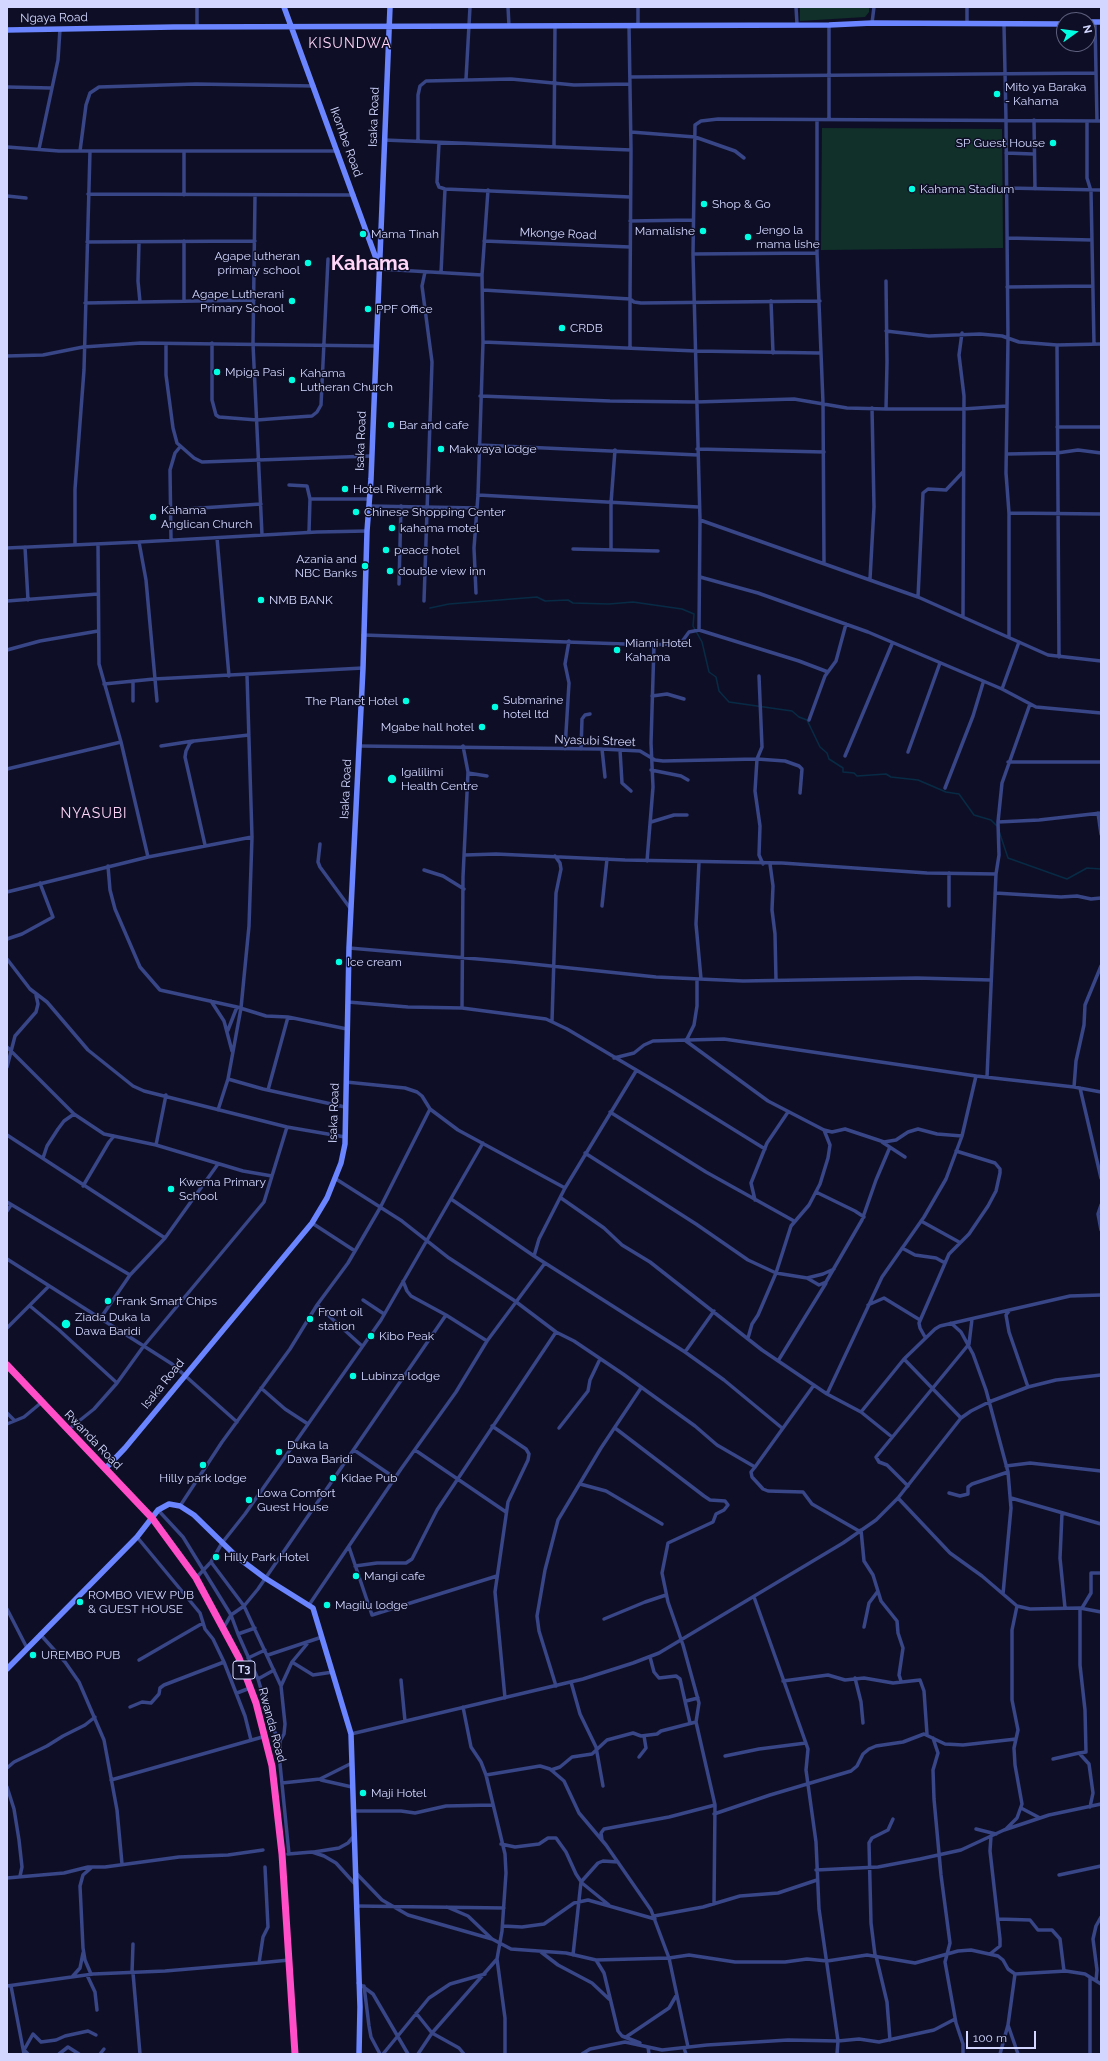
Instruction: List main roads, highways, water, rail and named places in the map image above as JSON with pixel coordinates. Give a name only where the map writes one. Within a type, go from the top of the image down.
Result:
[{"type":"highway","name":"Rwanda Road","points":[[7,1365],[152,1518],[196,1578],[224,1627],[251,1687],[266,1736],[285,1854],[289,1960],[296,2054]]},
{"type":"waterway","points":[[430,608],[449,604],[537,597],[545,601],[568,600],[573,603],[609,604],[633,602],[682,609],[694,614],[693,626],[702,642],[709,672],[716,677],[719,691],[729,702],[792,711],[799,717],[807,720],[820,747],[827,753],[829,759],[843,768],[843,772],[854,773],[857,776],[886,774],[891,777],[918,780],[946,792],[959,794],[974,815],[991,820],[998,827]]},
{"type":"waterway","points":[[999,831],[1008,858],[1067,879],[1087,868],[1101,869]]},
{"type":"place","name":"Mito ya Baraka - Kahama","points":[[997,94]]},
{"type":"place","name":"SP Guest House","points":[[1053,143]]},
{"type":"place","name":"Kahama Stadium","points":[[912,189]]},
{"type":"place","name":"Shop & Go","points":[[704,204]]},
{"type":"place","name":"Mamalishe","points":[[703,231]]},
{"type":"place","name":"Mama Tinah","points":[[363,234]]},
{"type":"place","name":"Jengo la mama lishe","points":[[748,237]]},
{"type":"place","name":"Agape lutheran primary school","points":[[308,263]]},
{"type":"place","name":"Agape Lutherani Primary School","points":[[292,301]]},
{"type":"place","name":"PPF Office","points":[[368,309]]},
{"type":"place","name":"CRDB","points":[[562,328]]},
{"type":"place","name":"Mpiga Pasi","points":[[217,372]]},
{"type":"place","name":"Kahama Lutheran Church","points":[[292,380]]},
{"type":"place","name":"Bar and cafe","points":[[391,425]]},
{"type":"place","name":"Makwaya lodge","points":[[441,449]]},
{"type":"place","name":"Hotel Rivermark","points":[[345,489]]},
{"type":"place","name":"Chinese Shopping Center","points":[[356,512]]},
{"type":"place","name":"Kahama Anglican Church","points":[[153,517]]},
{"type":"place","name":"kahama motel","points":[[392,528]]},
{"type":"place","name":"peace hotel","points":[[386,550]]},
{"type":"place","name":"Azania and NBC Banks","points":[[365,566]]},
{"type":"place","name":"double view inn","points":[[390,571]]},
{"type":"place","name":"NMB BANK","points":[[261,600]]},
{"type":"place","name":"Miami Hotel Kahama","points":[[617,650]]},
{"type":"place","name":"The Planet Hotel","points":[[406,701]]},
{"type":"place","name":"Submarine hotel ltd","points":[[495,707]]},
{"type":"place","name":"Mgabe hall hotel","points":[[482,727]]},
{"type":"place","name":"Igalilimi Health Centre","points":[[392,779]]},
{"type":"place","name":"Ice cream","points":[[339,962]]},
{"type":"place","name":"Kwema Primary School","points":[[171,1189]]},
{"type":"place","name":"Frank Smart Chips","points":[[108,1301]]},
{"type":"place","name":"Front oil station","points":[[310,1319]]},
{"type":"place","name":"Ziada Duka la Dawa Baridi","points":[[66,1324]]},
{"type":"place","name":"Kibo Peak","points":[[371,1336]]},
{"type":"place","name":"Lubinza lodge","points":[[353,1376]]},
{"type":"place","name":"Duka la Dawa Baridi","points":[[279,1452]]},
{"type":"place","name":"Hilly park lodge","points":[[203,1465]]},
{"type":"place","name":"Kidae Pub","points":[[333,1478]]},
{"type":"place","name":"Lowa Comfort Guest House","points":[[249,1500]]},
{"type":"place","name":"Hilly Park Hotel","points":[[216,1557]]},
{"type":"place","name":"Mangi cafe","points":[[356,1576]]},
{"type":"place","name":"ROMBO VIEW PUB & GUEST HOUSE","points":[[80,1602]]},
{"type":"place","name":"Magilu lodge","points":[[327,1605]]},
{"type":"place","name":"UREMBO PUB","points":[[33,1655]]},
{"type":"place","name":"Maji Hotel","points":[[363,1793]]},
{"type":"district","name":"KISUNDWA","points":[[350,44]]},
{"type":"district","name":"Kahama","points":[[370,264]]},
{"type":"district","name":"NYASUBI","points":[[94,814]]}]
